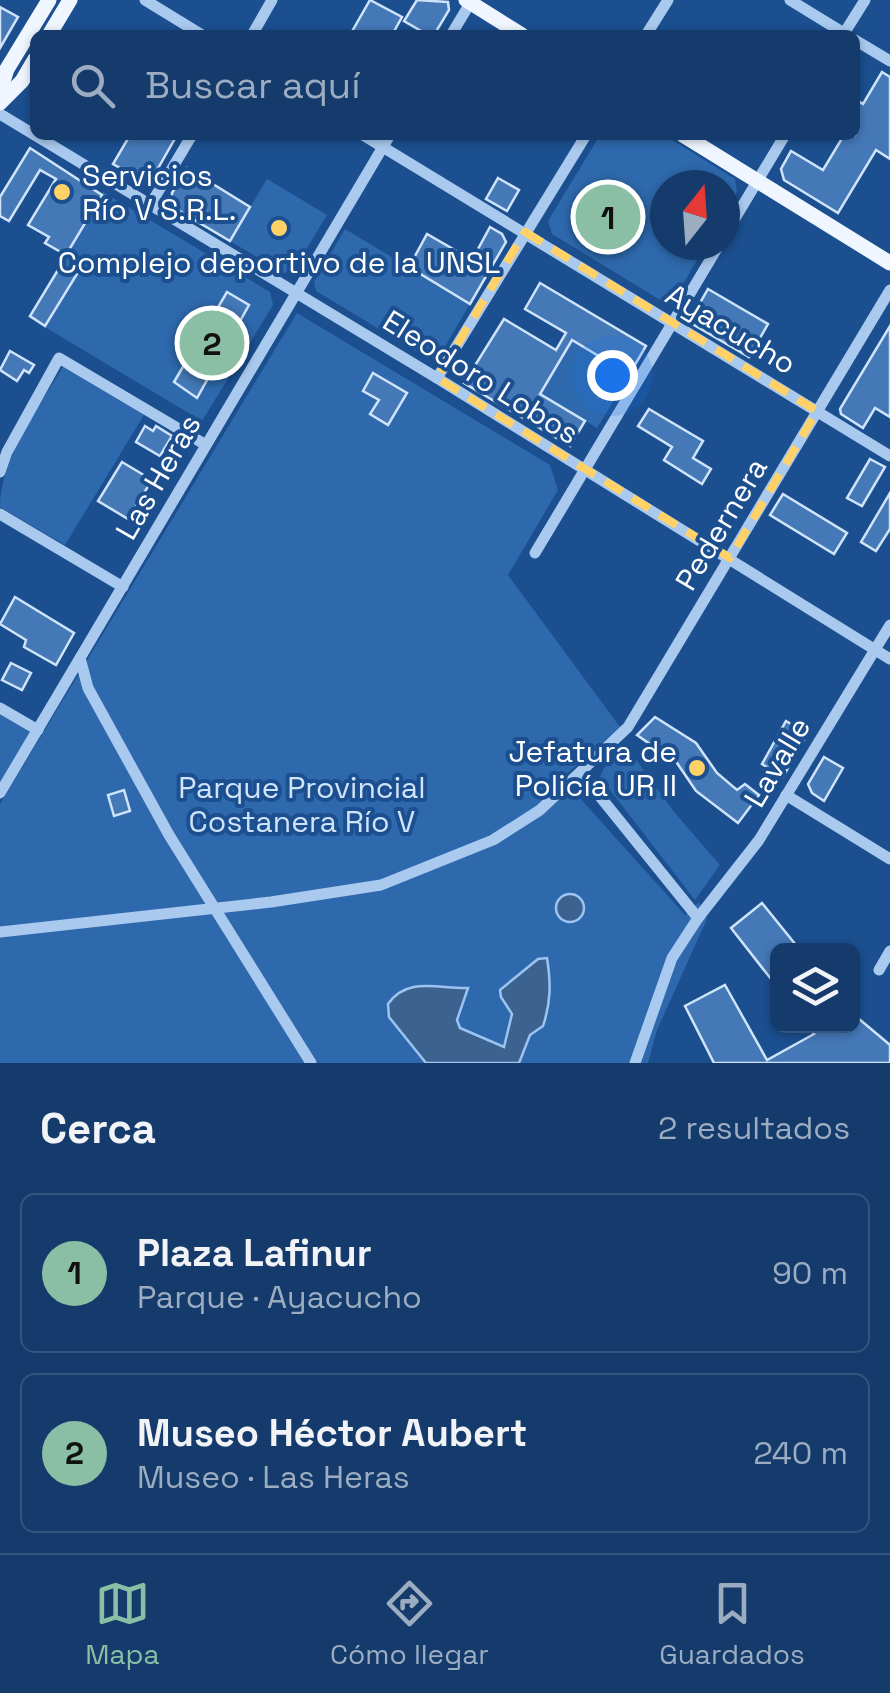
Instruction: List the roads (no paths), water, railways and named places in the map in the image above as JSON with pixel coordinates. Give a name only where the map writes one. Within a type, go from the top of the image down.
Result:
[{"type":"main road","points":[[30,30],[48,0]]},
{"type":"main road","points":[[52,30],[70,0]]},
{"type":"main road","points":[[469,1],[514,30]]},
{"type":"main road","points":[[0,90],[7,69],[30,30]]},
{"type":"main road","points":[[0,103],[30,67]]},
{"type":"main road","points":[[691,140],[890,264]]},
{"type":"street","points":[[144,0],[194,30]]},
{"type":"street","points":[[255,30],[272,0]]},
{"type":"street","points":[[649,30],[668,0]]},
{"type":"street","points":[[790,0],[838,30]]},
{"type":"street","points":[[851,30],[864,0]]},
{"type":"street","points":[[454,30],[469,1]]},
{"type":"street","points":[[860,43],[890,61]]},
{"type":"street","name":"Eleodoro Lobos","points":[[0,114],[30,133]]},
{"type":"street","name":"Eleodoro Lobos","points":[[42,140],[890,659]]},
{"type":"street","points":[[149,207],[189,140]]},
{"type":"street","name":"Ayacucho","points":[[371,140],[890,456]]},
{"type":"street","name":"Las Heras","points":[[0,793],[387,140]]},
{"type":"street","points":[[436,378],[583,140]]},
{"type":"street","points":[[740,210],[781,140]]},
{"type":"street","points":[[535,553],[710,260]]},
{"type":"street","name":"Pedernera","points":[[0,932],[382,886],[493,840],[540,810],[628,727],[890,290]]},
{"type":"street","points":[[0,472],[6,452],[58,358],[206,445]]},
{"type":"street","points":[[0,514],[123,587]]},
{"type":"street","name":"Lavalle","points":[[635,1063],[667,970],[698,918],[759,840],[890,625]]},
{"type":"street","points":[[80,658],[88,688],[169,835],[311,1063]]},
{"type":"street","points":[[0,708],[38,730]]},
{"type":"street","points":[[580,773],[698,918]]},
{"type":"street","points":[[786,795],[890,859]]},
{"type":"street","points":[[879,970],[890,951]]},
{"type":"place","name":"Servicios Río V S.R.L.","points":[[62,192]]},
{"type":"place","name":"Plaza Lafinur","points":[[608,217]]},
{"type":"place","name":"Complejo deportivo de la UNSL","points":[[279,228]]},
{"type":"place","name":"Museo Héctor Aubert","points":[[212,343]]},
{"type":"place","name":"Jefatura de Policía UR II","points":[[697,768]]},
{"type":"park label","name":"Parque Provincial Costanera Río V","points":[[302,804]]}]
